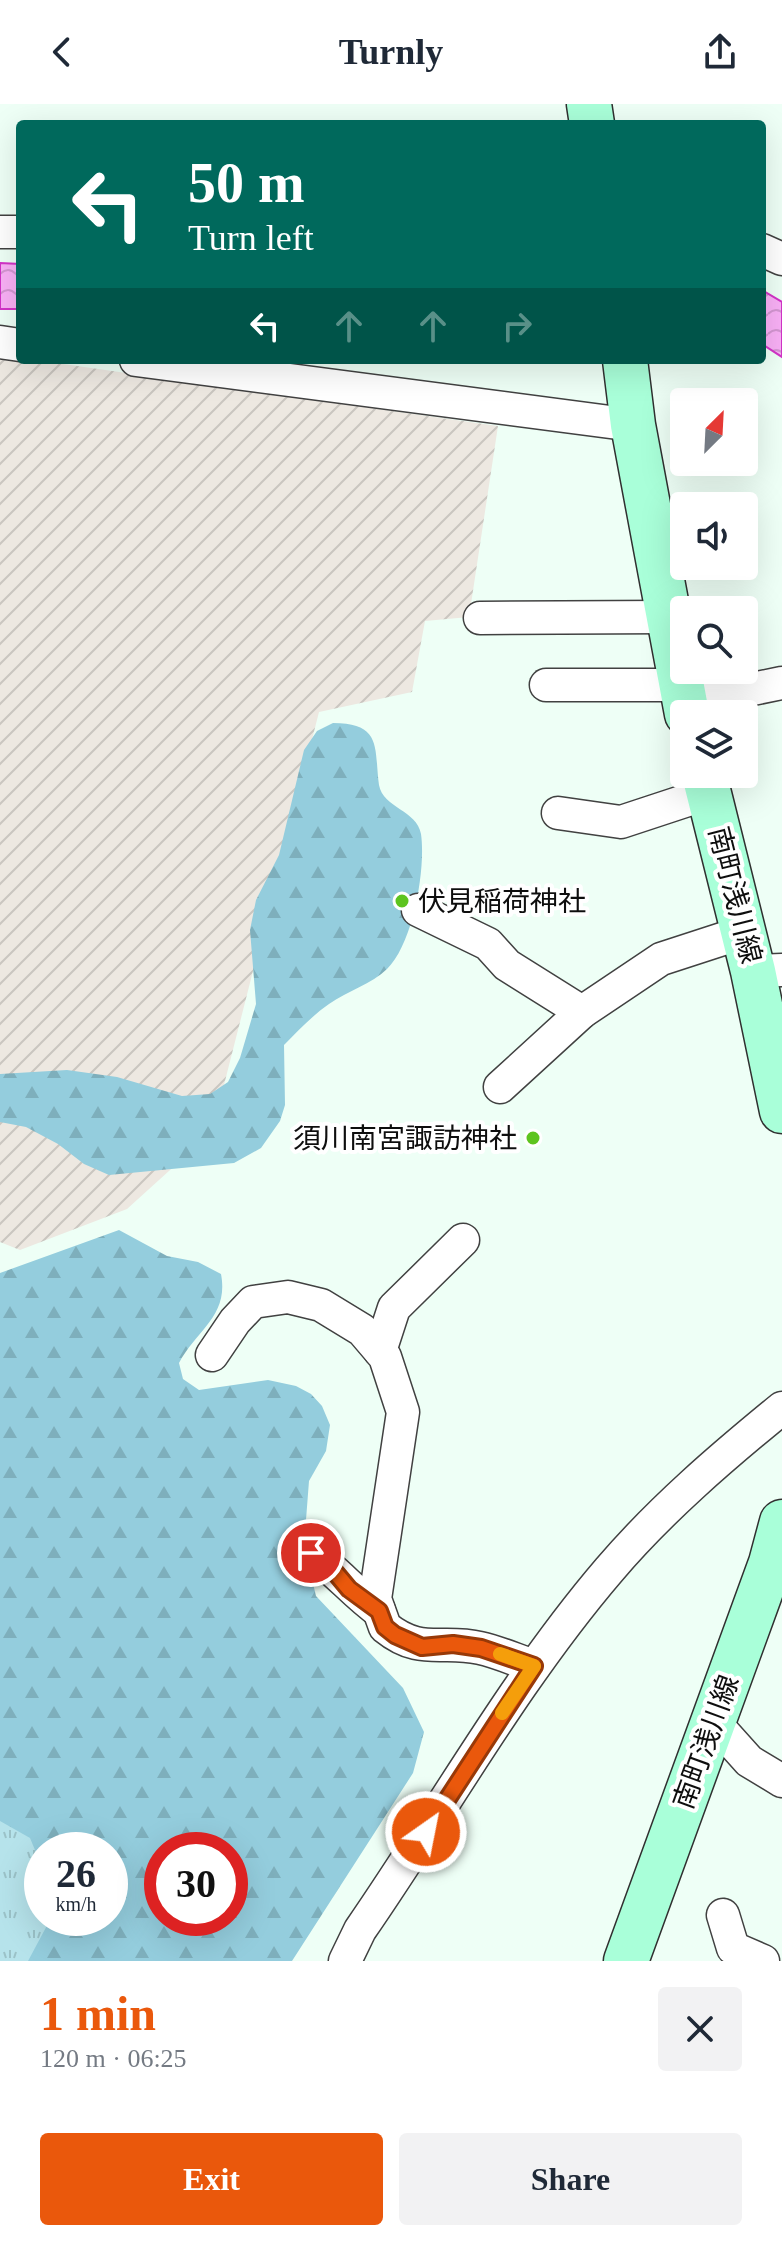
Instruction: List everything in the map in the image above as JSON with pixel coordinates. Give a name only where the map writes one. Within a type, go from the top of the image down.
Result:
[{"type":"street","points":[[167,364],[633,425]]},
{"type":"street","points":[[625,364],[633,425],[683,700]]},
{"type":"street","points":[[480,618],[668,617]]},
{"type":"street","points":[[688,700],[782,683]]},
{"type":"street","points":[[546,685],[674,700]]},
{"type":"street","points":[[558,813],[621,822],[697,788]]},
{"type":"street","name":"南町浅川線","points":[[707,788],[760,958],[782,1111]]},
{"type":"street","points":[[418,910],[488,944],[507,965],[582,1012]]},
{"type":"street","points":[[500,1087],[582,1012],[661,959],[760,958]]},
{"type":"street","points":[[380,1351],[394,1308],[463,1240]]},
{"type":"street","points":[[212,1355],[235,1321],[253,1302],[288,1297],[321,1305],[362,1330],[385,1357],[403,1412],[375,1599],[385,1627],[422,1647],[453,1644],[481,1648],[534,1666]]},
{"type":"street","points":[[345,1961],[360,1930],[534,1666],[610,1568],[676,1501],[782,1408]]},
{"type":"street","name":"南町浅川線","points":[[626,1961],[771,1563],[782,1522]]},
{"type":"street","points":[[311,1553],[329,1565],[349,1589],[379,1611]]},
{"type":"street","points":[[714,1722],[749,1761],[782,1781]]},
{"type":"street","points":[[723,1915],[733,1948],[763,1961]]},
{"type":"shaded area","points":[[0,355],[16,357],[16,364],[63,364],[498,426],[469,617],[425,621],[412,692],[319,712],[212,1132],[127,1209],[20,1250],[0,1242]]},
{"type":"green space","points":[[333,723],[349,724],[368,733],[373,740],[382,793],[418,826],[422,849],[416,905],[404,942],[387,969],[323,1008],[284,1045],[285,1105],[280,1121],[261,1148],[234,1163],[109,1175],[84,1164],[58,1144],[26,1127],[0,1122],[0,1074],[67,1070],[117,1077],[182,1096],[210,1094],[228,1082],[240,1058],[256,1004],[250,930],[256,900],[279,855],[304,750],[317,731]]},
{"type":"green space","points":[[119,1230],[167,1256],[198,1262],[221,1274],[222,1288],[216,1312],[179,1363],[183,1379],[199,1390],[268,1380],[296,1386],[311,1394],[322,1406],[330,1425],[326,1451],[309,1481],[304,1546],[316,1596],[403,1688],[424,1732],[413,1773],[292,1961],[0,1961],[0,1273]]},
{"type":"green space","points":[[0,1821],[24,1835],[24,1936],[41,1936],[28,1961],[0,1961]]},
{"type":"water","points":[[0,263],[16,264],[16,309],[0,309]]},
{"type":"water","points":[[766,292],[782,302],[782,357],[766,347]]},
{"type":"slow traffic","points":[[500,1654],[534,1666],[502,1713]]},
{"type":"place","name":"伏見稲荷神社","points":[[402,901]]},
{"type":"place","name":"須川南宮諏訪神社","points":[[533,1138]]},
{"type":"route","points":[[311,1553],[329,1565],[349,1589],[379,1611],[385,1627],[395,1635],[422,1647],[453,1644],[481,1648],[534,1666],[426,1832]]}]
